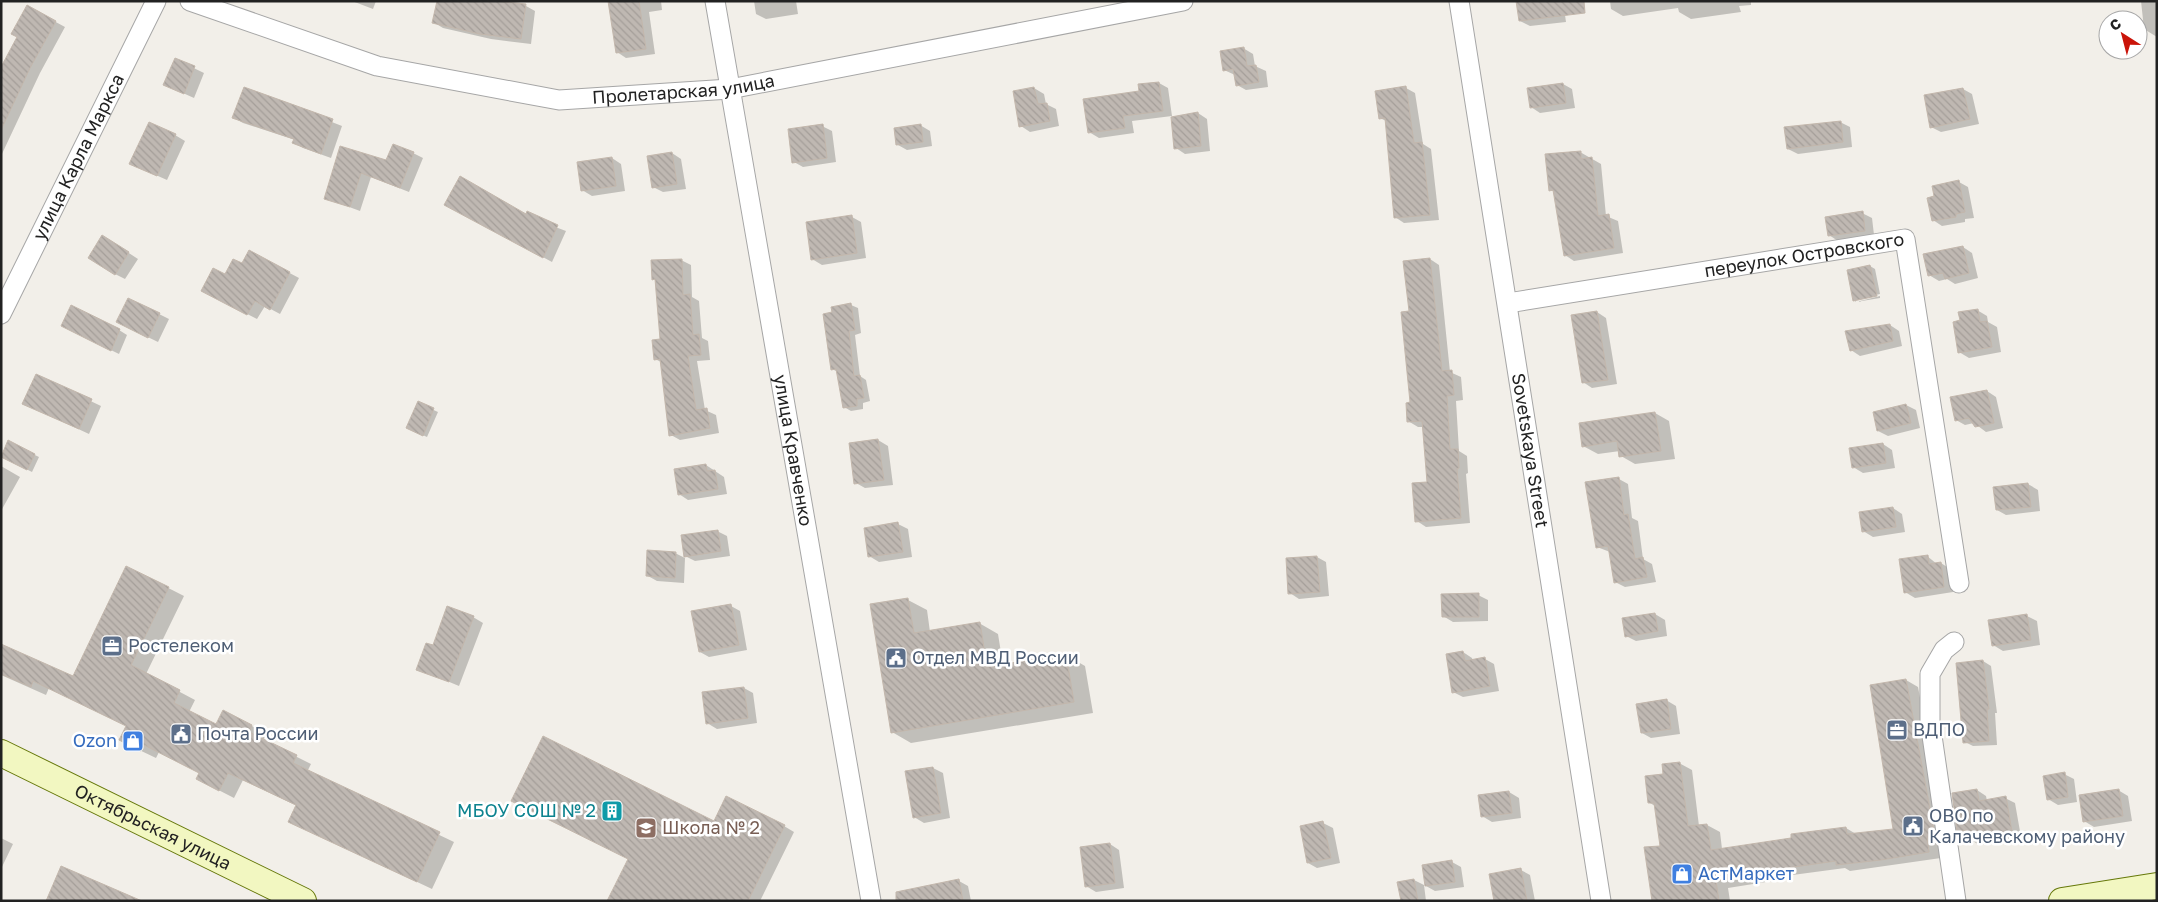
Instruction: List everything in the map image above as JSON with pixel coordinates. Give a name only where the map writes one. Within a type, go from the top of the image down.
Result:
[{"type":"main road","name":"Октябрьская улица","points":[[1,753],[303,901]]},
{"type":"main road","points":[[2062,901],[2157,886]]},
{"type":"street","name":"улица Карла Маркса","points":[[1,314],[156,1]]},
{"type":"street","name":"Пролетарская улица","points":[[190,1],[377,66],[559,100],[730,89],[1183,1]]},
{"type":"street","name":"улица Кравченко","points":[[715,1],[871,901]]},
{"type":"street","name":"Sovetskaya Street","points":[[1459,1],[1601,901]]},
{"type":"street","name":"переулок Островского","points":[[1508,303],[1905,239],[1960,583]]},
{"type":"street","points":[[1954,642],[1944,650],[1930,674],[1930,722],[1956,901]]},
{"type":"building","points":[[437,1],[497,1],[526,4],[521,39],[480,34],[432,23]]},
{"type":"building","points":[[608,1],[639,1],[646,49],[616,53]]},
{"type":"building","points":[[1516,1],[1584,1],[1585,13],[1519,21]]},
{"type":"building","points":[[27,5],[56,21],[30,68],[1,130],[1,67],[17,37],[11,34]]},
{"type":"building","points":[[1244,47],[1247,66],[1256,65],[1259,82],[1236,86],[1233,69],[1223,71],[1220,51]]},
{"type":"building","points":[[175,58],[195,66],[184,94],[163,85]]},
{"type":"building","points":[[1159,82],[1163,111],[1123,116],[1125,128],[1088,133],[1083,99],[1139,91],[1138,84]]},
{"type":"building","points":[[1563,83],[1566,103],[1530,108],[1527,88]]},
{"type":"building","points":[[1406,86],[1414,143],[1422,142],[1430,215],[1394,218],[1385,118],[1379,119],[1375,91]]},
{"type":"building","points":[[244,87],[333,119],[321,154],[292,143],[294,139],[232,118]]},
{"type":"building","points":[[1034,87],[1038,104],[1047,103],[1050,121],[1019,127],[1013,91]]},
{"type":"building","points":[[1963,88],[1970,119],[1930,128],[1924,95]]},
{"type":"building","points":[[1198,112],[1201,146],[1174,149],[1171,117]]},
{"type":"building","points":[[1841,121],[1843,142],[1787,149],[1784,127]]},
{"type":"building","points":[[149,122],[176,134],[157,176],[129,164]]},
{"type":"building","points":[[823,124],[827,158],[792,163],[788,129]]},
{"type":"building","points":[[921,124],[923,142],[896,145],[894,128]]},
{"type":"building","points":[[393,144],[414,152],[400,188],[361,173],[350,207],[324,199],[340,146],[386,160]]},
{"type":"building","points":[[1581,151],[1581,159],[1592,157],[1598,216],[1609,214],[1614,248],[1564,256],[1553,190],[1549,191],[1545,154]]},
{"type":"building","points":[[672,152],[677,184],[652,188],[647,156]]},
{"type":"building","points":[[612,157],[616,186],[581,191],[577,162]]},
{"type":"building","points":[[460,176],[526,214],[527,211],[558,225],[543,258],[444,205]]},
{"type":"building","points":[[1959,180],[1965,212],[1956,214],[1956,217],[1932,221],[1927,198],[1934,196],[1932,186]]},
{"type":"building","points":[[1863,211],[1865,231],[1828,236],[1825,217]]},
{"type":"building","points":[[852,215],[857,253],[811,260],[806,222]]},
{"type":"building","points":[[102,235],[129,252],[115,275],[88,258]]},
{"type":"building","points":[[1963,246],[1969,273],[1945,279],[1943,273],[1928,276],[1923,254]]},
{"type":"building","points":[[249,250],[290,272],[270,310],[255,301],[247,315],[201,291],[213,268],[225,274],[233,259],[242,263]]},
{"type":"building","points":[[1430,258],[1442,371],[1452,370],[1454,395],[1447,396],[1450,449],[1458,449],[1459,468],[1457,469],[1461,518],[1415,522],[1412,483],[1427,482],[1422,421],[1407,422],[1406,403],[1410,402],[1401,312],[1409,311],[1403,261]]},
{"type":"building","points":[[682,259],[683,295],[690,294],[693,335],[699,334],[701,355],[688,356],[696,410],[707,408],[710,428],[669,436],[660,359],[654,360],[652,340],[660,339],[655,279],[652,280],[651,260]]},
{"type":"building","points":[[1870,265],[1877,296],[1853,301],[1847,270]]},
{"type":"building","points":[[128,298],[160,313],[148,338],[116,322]]},
{"type":"building","points":[[851,303],[855,330],[849,331],[854,376],[860,375],[864,398],[857,399],[857,406],[843,408],[836,369],[831,370],[823,314],[832,312],[831,307]]},
{"type":"building","points":[[71,305],[120,329],[111,351],[61,326]]},
{"type":"building","points":[[1978,309],[1980,322],[1987,321],[1992,347],[1958,353],[1953,322],[1960,320],[1958,312]]},
{"type":"building","points":[[1597,311],[1608,380],[1582,383],[1571,315]]},
{"type":"building","points":[[1890,324],[1893,341],[1850,351],[1845,331]]},
{"type":"building","points":[[36,374],[92,399],[79,429],[22,404]]},
{"type":"building","points":[[1987,390],[1994,423],[1975,427],[1969,418],[1955,421],[1950,397]]},
{"type":"building","points":[[418,401],[434,408],[423,436],[406,428]]},
{"type":"building","points":[[1906,404],[1911,423],[1877,431],[1873,412]]},
{"type":"building","points":[[1655,412],[1661,451],[1619,457],[1617,441],[1582,447],[1579,423]]},
{"type":"building","points":[[878,439],[884,480],[854,484],[849,443]]},
{"type":"building","points":[[8,440],[35,454],[27,470],[1,457]]},
{"type":"building","points":[[1883,443],[1886,463],[1852,468],[1849,448]]},
{"type":"building","points":[[706,464],[707,471],[715,470],[718,489],[678,495],[674,469]]},
{"type":"building","points":[[1619,477],[1624,515],[1628,514],[1635,559],[1643,557],[1647,577],[1614,583],[1608,546],[1596,548],[1585,482]]},
{"type":"building","points":[[2028,483],[2031,507],[1996,510],[1993,487]]},
{"type":"building","points":[[1893,507],[1896,527],[1862,532],[1859,512]]},
{"type":"building","points":[[898,522],[903,552],[868,557],[864,528]]},
{"type":"building","points":[[718,530],[721,551],[684,557],[681,535]]},
{"type":"building","points":[[647,550],[676,552],[675,578],[646,576]]},
{"type":"building","points":[[1928,555],[1929,564],[1941,562],[1944,587],[1904,593],[1899,559]]},
{"type":"building","points":[[1317,556],[1320,592],[1288,594],[1286,558]]},
{"type":"building","points":[[126,566],[169,587],[131,665],[180,690],[174,703],[216,724],[223,710],[252,725],[249,732],[297,755],[293,763],[440,832],[417,882],[288,822],[296,805],[228,773],[219,791],[196,779],[199,773],[144,745],[141,751],[119,740],[126,726],[33,681],[31,687],[1,674],[1,644],[73,676]]},
{"type":"building","points":[[1479,593],[1479,617],[1442,617],[1441,594]]},
{"type":"building","points":[[908,598],[914,633],[980,622],[987,667],[1066,654],[1074,702],[891,733],[870,604]]},
{"type":"building","points":[[731,604],[739,645],[699,652],[691,611]]},
{"type":"building","points":[[447,606],[474,616],[449,682],[416,670],[426,643],[433,645]]},
{"type":"building","points":[[1655,613],[1658,631],[1625,637],[1622,618]]},
{"type":"building","points":[[2027,614],[2031,640],[1992,646],[1988,620]]},
{"type":"building","points":[[1463,651],[1465,661],[1485,657],[1490,686],[1452,693],[1446,654]]},
{"type":"building","points":[[1983,660],[1989,709],[1987,709],[1989,741],[1963,743],[1956,663]]},
{"type":"building","points":[[1906,679],[1935,836],[1927,837],[1929,852],[1836,865],[1836,861],[1716,881],[1719,901],[1652,901],[1644,847],[1660,846],[1654,803],[1648,803],[1645,776],[1663,774],[1662,764],[1680,762],[1688,826],[1707,824],[1711,850],[1791,838],[1791,834],[1846,827],[1847,834],[1893,829],[1870,685]]},
{"type":"building","points":[[744,687],[748,718],[706,724],[702,692]]},
{"type":"building","points":[[1667,699],[1671,729],[1641,733],[1636,704]]},
{"type":"building","name":"МБОУ СОШ № 2","points":[[543,736],[714,821],[726,796],[785,825],[748,901],[607,901],[628,859],[511,801]]},
{"type":"building","points":[[933,767],[941,813],[913,818],[905,771]]},
{"type":"building","points":[[2065,772],[2068,797],[2047,800],[2043,776]]},
{"type":"building","points":[[1977,789],[1979,801],[2006,796],[2012,832],[1968,840],[1967,830],[1957,832],[1952,793]]},
{"type":"building","points":[[2119,789],[2123,816],[2083,822],[2079,795]]},
{"type":"building","points":[[1509,791],[1512,813],[1481,817],[1478,795]]},
{"type":"building","points":[[1323,821],[1331,858],[1307,863],[1300,826]]},
{"type":"building","points":[[1110,843],[1115,883],[1085,887],[1080,847]]},
{"type":"building","points":[[1452,860],[1455,882],[1425,886],[1422,865]]},
{"type":"building","points":[[61,866],[142,901],[46,901]]},
{"type":"building","points":[[1521,868],[1527,901],[1494,901],[1489,874]]},
{"type":"building","points":[[959,879],[963,901],[896,901],[896,892]]},
{"type":"building","points":[[1414,879],[1418,901],[1401,901],[1397,882]]},
{"type":"place","name":"Ростелеком","points":[[112,646]]},
{"type":"place","name":"Отдел МВД России","points":[[896,658]]},
{"type":"place","name":"ВДПО","points":[[1897,730]]},
{"type":"place","name":"Почта России","points":[[181,734]]},
{"type":"place","name":"Ozon","points":[[133,741]]},
{"type":"place","name":"МБОУ СОШ № 2","points":[[612,811]]},
{"type":"place","name":"ОВО по Калачевскому району","points":[[1913,826]]},
{"type":"place","name":"Школа № 2","points":[[646,828]]},
{"type":"place","name":"АстМаркет","points":[[1682,874]]}]
